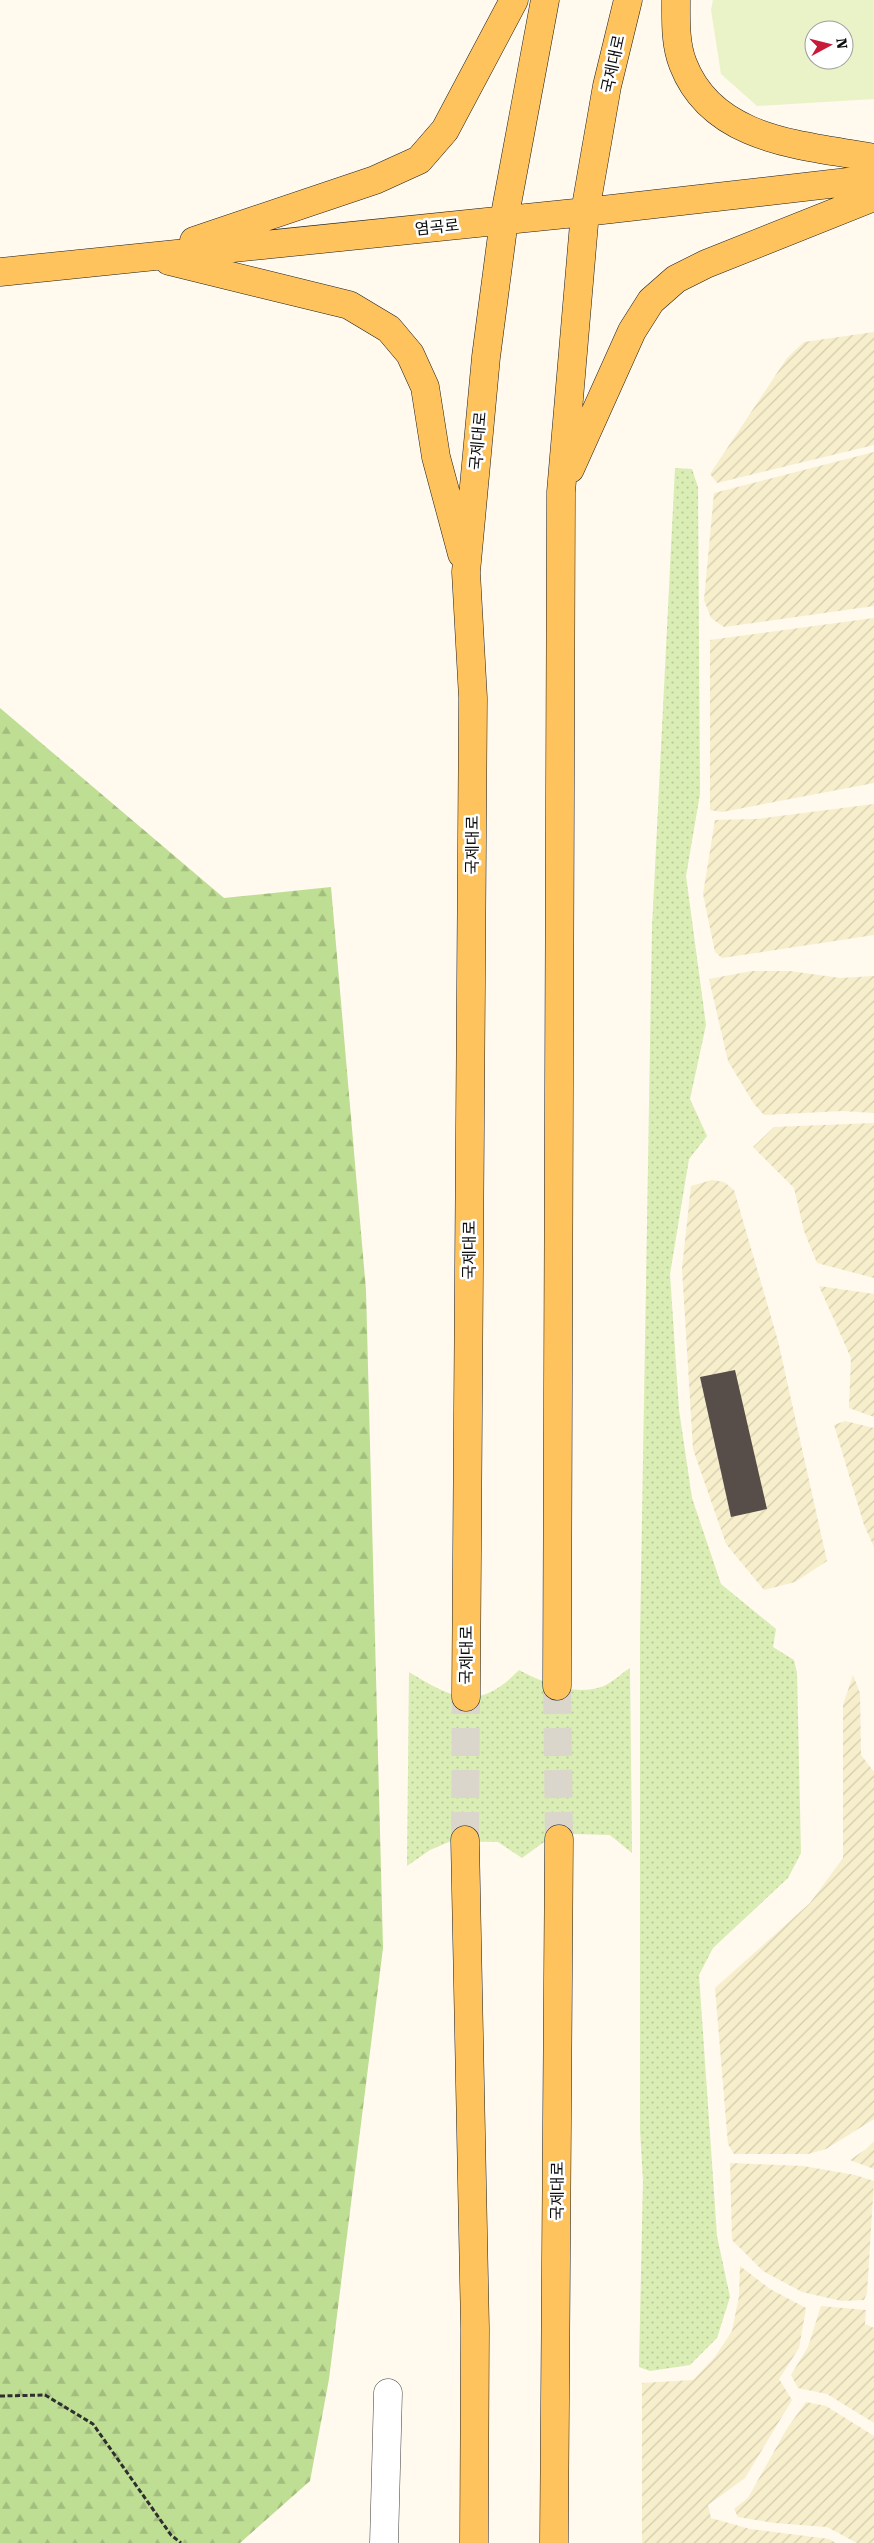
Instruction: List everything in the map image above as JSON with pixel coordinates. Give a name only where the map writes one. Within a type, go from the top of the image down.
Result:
[{"type":"main road","points":[[151,256],[375,180],[419,160],[445,130],[514,0]]},
{"type":"main road","name":"국제대로","points":[[466,1697],[473,698],[466,572],[486,357],[504,220],[545,0]]},
{"type":"main road","name":"국제대로","points":[[557,1686],[561,492],[585,212],[607,86],[628,0]]},
{"type":"main road","points":[[676,0],[676,31],[682,63],[696,91],[717,111],[743,129],[773,138],[874,158]]},
{"type":"main road","name":"염곡로","points":[[0,272],[585,212],[874,179]]},
{"type":"main road","points":[[561,492],[616,363],[632,331],[652,300],[676,278],[706,264],[874,197]]},
{"type":"main road","points":[[151,256],[350,305],[389,329],[410,354],[425,388],[436,457],[466,572]]},
{"type":"main road","name":"국제대로","points":[[554,2543],[559,1838]]},
{"type":"main road","points":[[465,1840],[474,2328],[474,2543]]},
{"type":"lane","points":[[384,2543],[388,2393]]},
{"type":"path","points":[[0,2396],[45,2395],[93,2424],[171,2534],[180,2543]]},
{"type":"shaded area","points":[[874,332],[874,445],[717,483],[710,474],[787,358],[804,342]]},
{"type":"shaded area","points":[[874,452],[874,606],[724,627],[711,618],[704,600],[714,493]]},
{"type":"shaded area","points":[[874,618],[874,783],[722,812],[710,810],[710,640]]},
{"type":"shaded area","points":[[874,804],[874,935],[722,958],[715,952],[703,894],[715,820],[756,819]]},
{"type":"shaded area","points":[[752,971],[790,971],[840,978],[874,976],[874,1113],[842,1111],[764,1115],[754,1104],[728,1061],[709,979]]},
{"type":"shaded area","points":[[874,1123],[874,1278],[817,1263],[804,1231],[794,1188],[753,1147],[774,1127]]},
{"type":"shaded area","points":[[712,1180],[724,1182],[734,1190],[778,1341],[827,1561],[795,1582],[764,1590],[726,1544],[693,1449],[682,1268],[691,1186]]},
{"type":"shaded area","points":[[819,1286],[874,1294],[874,1417],[849,1408],[851,1358]]},
{"type":"shaded area","points":[[845,1421],[874,1428],[874,1547],[864,1525],[834,1425]]},
{"type":"shaded area","points":[[853,1675],[860,1693],[861,1755],[874,1772],[874,2119],[826,2149],[808,2154],[734,2154],[728,2144],[715,1988],[810,1903],[843,1858],[843,1705]]},
{"type":"shaded area","points":[[874,2141],[874,2169],[850,2160],[866,2149]]},
{"type":"shaded area","points":[[730,2163],[803,2166],[855,2175],[874,2181],[867,2293],[864,2300],[842,2301],[802,2292],[763,2271],[732,2240]]},
{"type":"shaded area","points":[[740,2266],[770,2289],[806,2308],[799,2348],[779,2379],[792,2400],[745,2478],[708,2505],[711,2518],[750,2529],[829,2539],[836,2543],[642,2543],[642,2383],[693,2380],[715,2357],[732,2331],[739,2296]]},
{"type":"shaded area","points":[[821,2306],[866,2310],[865,2324],[874,2328],[874,2423],[827,2394],[798,2388],[791,2375],[808,2347]]},
{"type":"shaded area","points":[[806,2402],[826,2406],[874,2436],[874,2543],[857,2543],[827,2527],[775,2523],[738,2517],[734,2509],[748,2498],[786,2430]]},
{"type":"green space","points":[[713,0],[874,0],[874,99],[757,106],[721,74],[711,10]]},
{"type":"green space","points":[[675,468],[692,469],[698,487],[700,794],[686,876],[706,1025],[690,1099],[707,1136],[689,1159],[670,1274],[679,1410],[692,1498],[721,1584],[776,1629],[773,1647],[794,1660],[797,1673],[801,1853],[788,1878],[713,1948],[699,1975],[717,2236],[730,2297],[717,2338],[690,2365],[650,2371],[639,2367],[643,2180],[640,2129],[640,1638],[652,928]]},
{"type":"green space","points":[[0,708],[224,898],[331,887],[366,1290],[383,1948],[329,2379],[310,2481],[240,2543],[0,2543]]},
{"type":"green space","points":[[630,1668],[632,1853],[610,1835],[575,1834],[544,1842],[522,1858],[498,1842],[451,1841],[430,1850],[407,1866],[409,1672],[439,1689],[466,1697],[491,1692],[505,1683],[519,1670],[549,1684],[582,1690],[604,1686]]},
{"type":"building","points":[[735,1370],[767,1509],[731,1517],[700,1377]]},
{"type":"tunnel","points":[[557,1686],[559,1839]]},
{"type":"tunnel","points":[[465,1840],[466,1697]]}]
